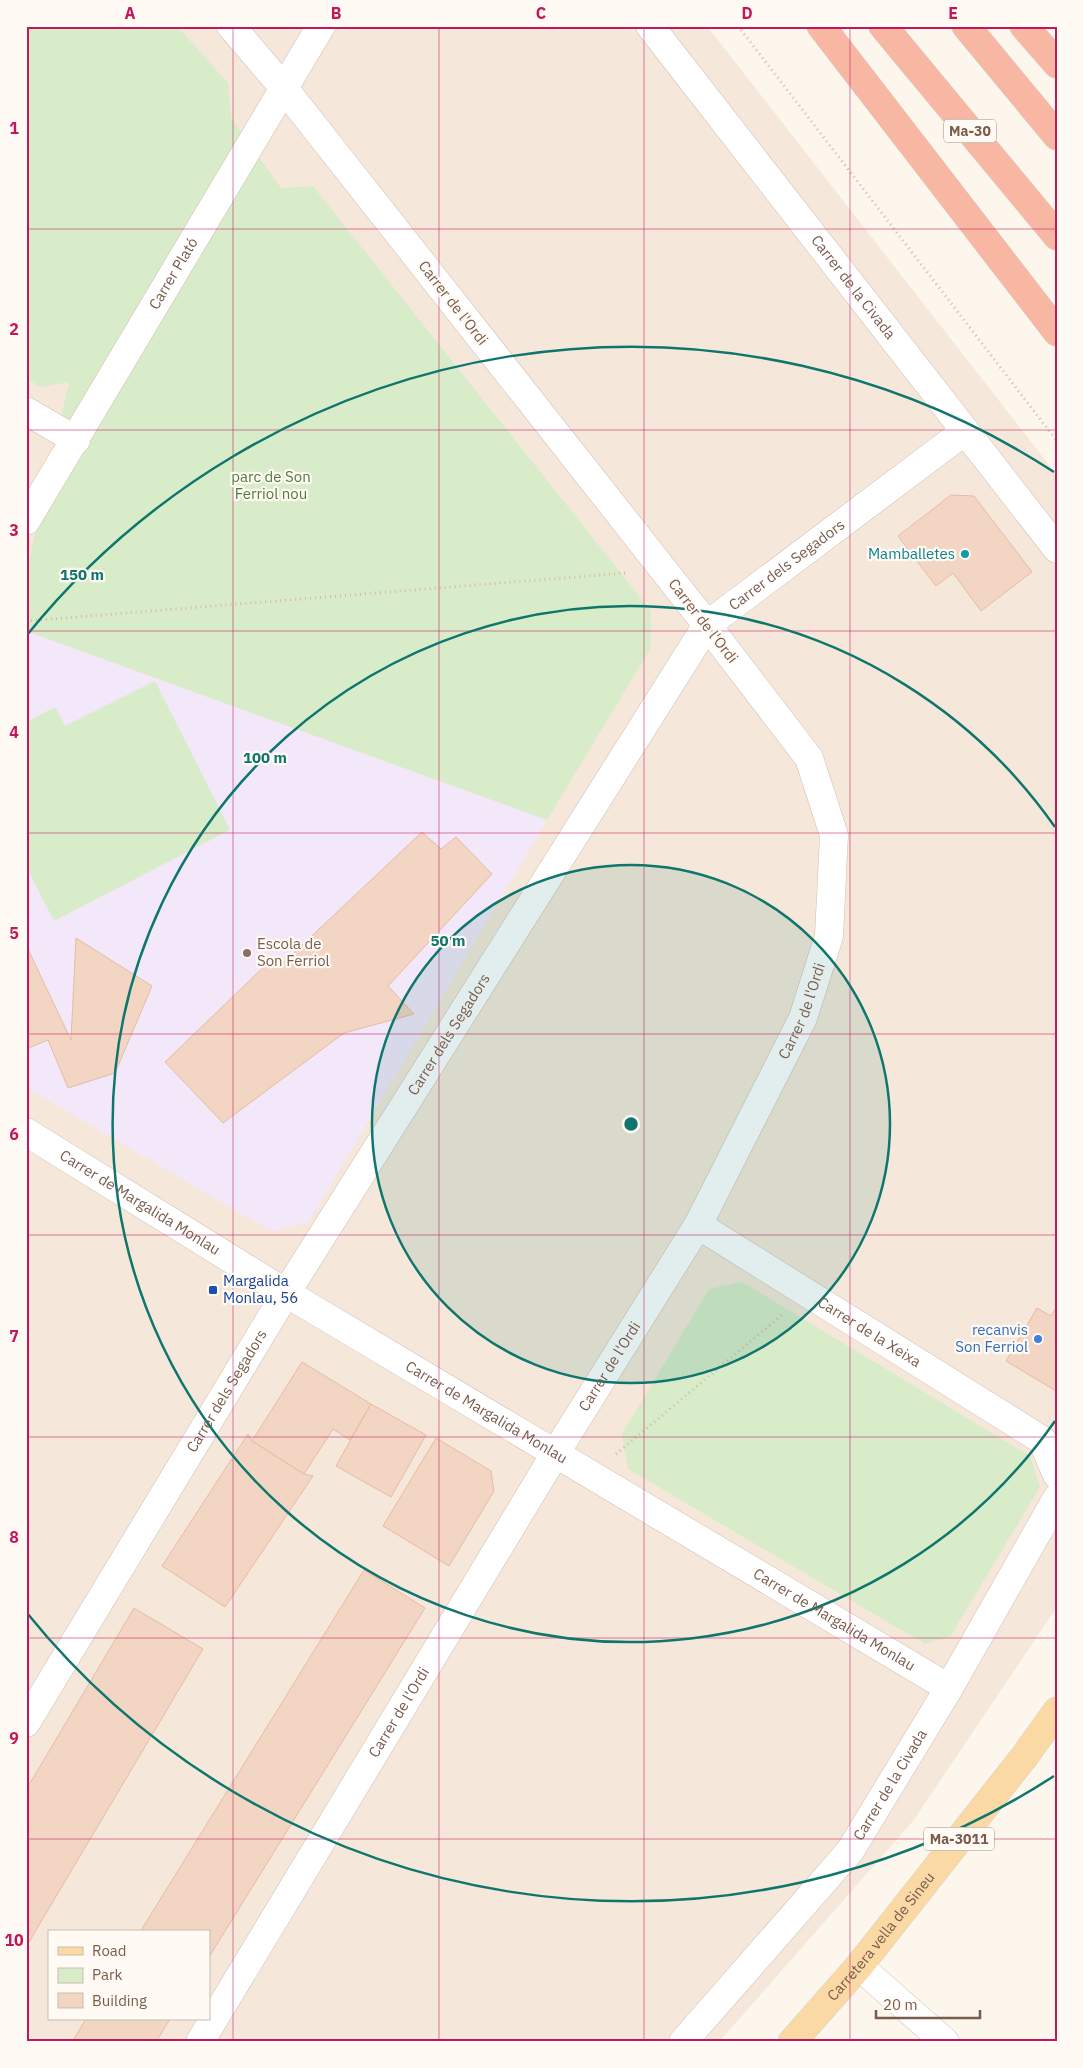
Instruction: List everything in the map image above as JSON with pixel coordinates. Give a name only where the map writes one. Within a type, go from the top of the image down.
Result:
[{"type":"highway","points":[[821,26],[1057,332]]},
{"type":"highway","name":"Ma-30","points":[[883,26],[1057,236]]},
{"type":"highway","points":[[966,26],[1057,136]]},
{"type":"highway","points":[[1024,26],[1057,64]]},
{"type":"main road","name":"Carretera vella de Sineu","points":[[792,2042],[859,1966],[1024,1757],[1057,1711]]},
{"type":"street","name":"Carrer de l'Ordi","points":[[200,2042],[554,1454],[698,1225],[803,1018],[828,936],[834,835],[809,758],[708,625],[283,88],[230,26]]},
{"type":"street","name":"Carrer Plató","points":[[26,521],[321,26]]},
{"type":"street","name":"Carrer de la Civada","points":[[650,26],[1057,549]]},
{"type":"street","points":[[26,411],[76,440]]},
{"type":"street","name":"Carrer dels Segadors","points":[[26,1723],[286,1293],[708,625],[965,431]]},
{"type":"street","name":"Carrer de Margalida Monlau","points":[[26,1132],[286,1293],[949,1688]]},
{"type":"street","name":"Carrer de la Xeixa","points":[[698,1225],[808,1294],[1050,1440]]},
{"type":"street","points":[[1050,1440],[1057,1475]]},
{"type":"street","name":"Carrer de la Civada","points":[[683,2042],[850,1851],[949,1688],[1057,1498]]},
{"type":"street","points":[[859,1966],[945,2042]]},
{"type":"path","points":[[738,26],[1057,441]]},
{"type":"path","points":[[26,621],[664,570]]},
{"type":"path","points":[[591,1475],[808,1294]]},
{"type":"shaded area","points":[[26,26],[707,26],[1057,475],[1057,1607],[913,1821],[719,2042],[26,2042]]},
{"type":"shaded area","name":"Escola de Son Ferriol","points":[[26,631],[547,820],[308,1223],[271,1231],[26,1087]]},
{"type":"green space","name":"parc de Son Ferriol nou","points":[[26,26],[177,26],[228,83],[231,118],[281,188],[313,186],[651,611],[651,648],[547,820],[26,631],[26,574],[69,382],[41,387],[26,379]]},
{"type":"green space","points":[[155,681],[230,830],[54,921],[26,866],[26,722],[55,707],[65,726]]},
{"type":"green space","points":[[742,1282],[1030,1456],[1040,1487],[950,1637],[925,1644],[628,1469],[622,1434],[709,1289]]},
{"type":"building","name":"Mamballetes","points":[[951,495],[974,496],[1032,572],[981,611],[953,573],[936,586],[898,536]]},
{"type":"building","points":[[422,832],[441,849],[456,837],[492,874],[388,986],[414,1014],[344,1033],[223,1123],[165,1062],[274,957],[282,964]]},
{"type":"building","points":[[76,938],[152,986],[115,1073],[68,1088],[48,1040],[26,1049],[26,945],[71,1040]]},
{"type":"building","name":"recanvis Son Ferriol","points":[[1057,1306],[1056,1391],[1006,1361],[1037,1308],[1051,1316]]},
{"type":"building","points":[[302,1362],[371,1404],[350,1440],[333,1429],[304,1474],[252,1441]]},
{"type":"building","points":[[371,1404],[426,1435],[391,1497],[336,1466]]},
{"type":"building","points":[[248,1434],[252,1441],[304,1474],[313,1476],[225,1607],[162,1566]]},
{"type":"building","points":[[436,1438],[491,1471],[494,1491],[449,1566],[383,1526]]},
{"type":"building","points":[[364,1570],[425,1608],[210,1955],[210,1930],[141,1930]]},
{"type":"building","points":[[134,1608],[203,1649],[26,1947],[26,1790]]},
{"type":"building","points":[[85,2020],[169,2020],[156,2042],[72,2042]]},
{"type":"place","name":"Mamballetes","points":[[965,554]]},
{"type":"place","name":"Escola de Son Ferriol","points":[[247,953]]},
{"type":"place","name":"Margalida Monlau, 56","points":[[213,1290]]},
{"type":"place","name":"recanvis Son Ferriol","points":[[1038,1339]]}]
